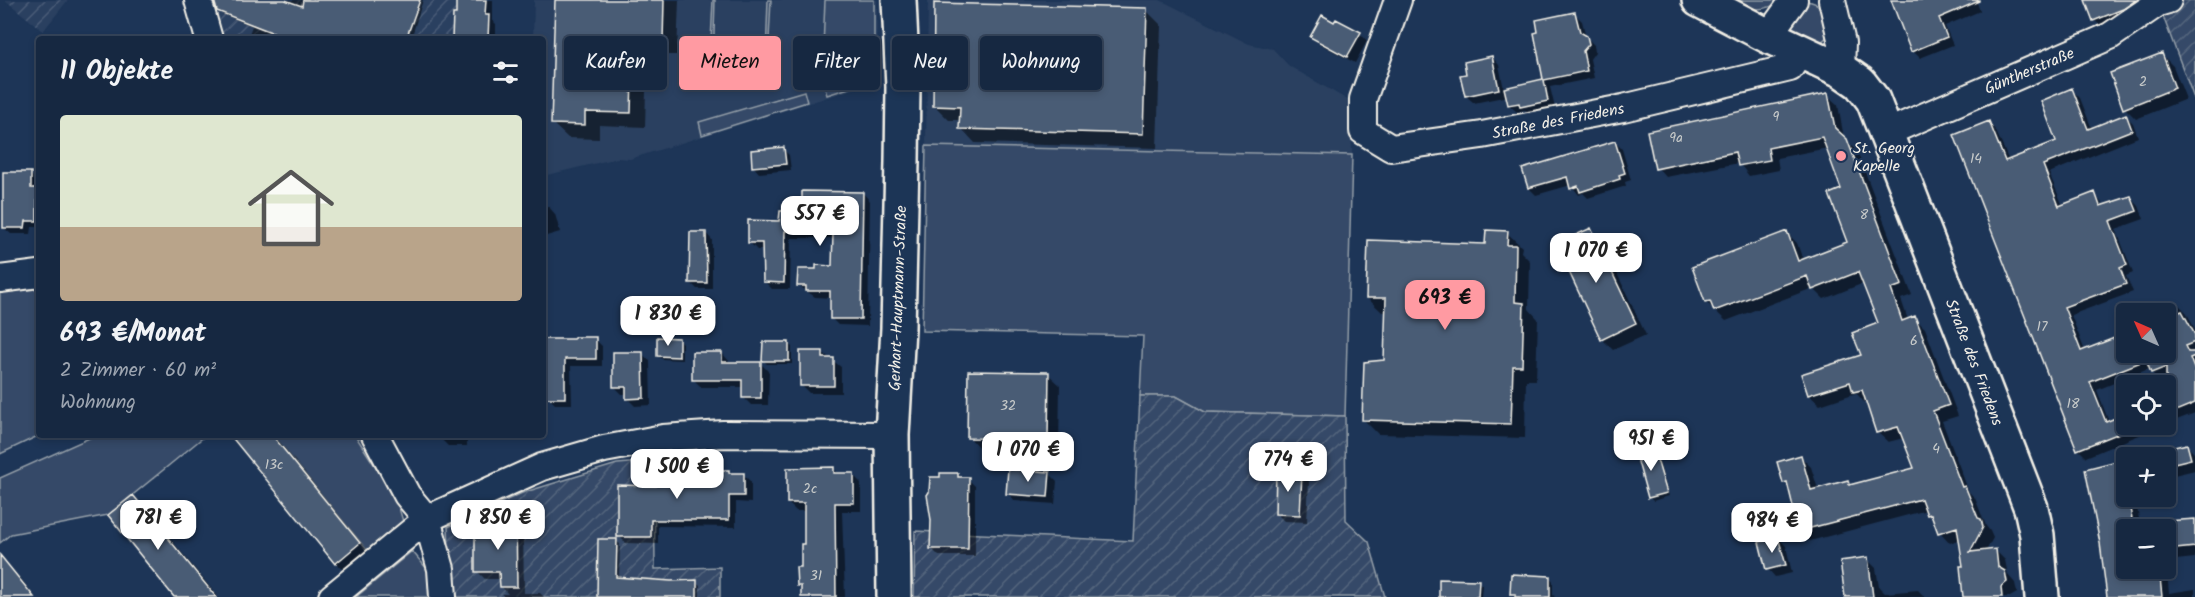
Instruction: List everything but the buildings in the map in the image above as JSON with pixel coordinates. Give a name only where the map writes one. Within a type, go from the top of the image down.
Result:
[{"type":"main road","name":"Gerhart-Hauptmann-Straße","points":[[894,597],[892,435],[898,328],[903,87],[899,0]]},
{"type":"main road","name":"Straße des Friedens","points":[[1699,0],[1841,70],[1860,83],[1873,100],[2031,507],[2037,535],[2042,597]]},
{"type":"street","points":[[198,0],[208,36]]},
{"type":"street","name":"Straße des Friedens","points":[[1398,0],[1363,99],[1363,131],[1391,148],[1482,135],[1623,108],[1790,68],[1801,52]]},
{"type":"street","points":[[1768,36],[1794,0]]},
{"type":"street","points":[[1832,0],[1842,43],[1841,70]]},
{"type":"street","name":"Güntherstraße","points":[[1886,133],[2110,36],[2158,3],[2168,0]]},
{"type":"street","points":[[0,279],[36,274]]},
{"type":"street","points":[[332,597],[427,519],[542,467],[604,449],[663,438],[723,434],[892,435]]},
{"type":"street","points":[[377,438],[407,495],[427,519],[441,568],[443,597]]},
{"type":"shaded area","points":[[5,0],[68,0],[43,31]]},
{"type":"shaded area","points":[[207,0],[456,0],[452,36],[217,36]]},
{"type":"shaded area","points":[[534,0],[877,0],[877,36],[793,36],[793,90],[850,90],[630,159],[618,158],[546,175],[546,36],[533,36]]},
{"type":"shaded area","points":[[928,0],[1160,0],[1249,44],[1273,49],[1289,66],[1351,102],[1352,155],[926,146],[927,90],[968,90],[968,36],[928,36]]},
{"type":"green space","points":[[713,0],[715,0],[714,36],[711,36]]},
{"type":"green space","points":[[768,0],[771,0],[769,36],[767,36]]},
{"type":"green space","points":[[825,0],[874,0],[874,36],[824,36]]},
{"type":"green space","points":[[1729,0],[1783,0],[1763,9],[1756,9]]},
{"type":"green space","points":[[2168,0],[2195,0],[2195,101],[2158,3]]},
{"type":"green space","points":[[1806,1],[1818,5],[1826,17],[1829,35],[1819,44],[1792,30],[1789,24]]},
{"type":"green space","points":[[825,90],[843,90],[827,95]]},
{"type":"green space","points":[[804,91],[807,102],[702,135],[699,122]]},
{"type":"green space","points":[[926,146],[1352,155],[1345,416],[1205,412],[1176,396],[1140,396],[1143,336],[922,331]]},
{"type":"green space","points":[[36,284],[36,437],[0,454],[0,290]]},
{"type":"green space","points":[[1140,396],[1176,396],[1205,412],[1345,416],[1346,520],[1369,542],[1385,597],[914,597],[915,531],[1133,541]]},
{"type":"green space","points":[[89,438],[202,438],[108,515],[11,534],[0,543],[0,478]]},
{"type":"green space","points":[[274,438],[357,438],[396,498],[405,528],[370,554]]},
{"type":"green space","points":[[654,461],[655,569],[720,567],[720,597],[451,597],[448,527],[522,493],[617,464]]},
{"type":"green space","points":[[412,551],[432,575],[433,597],[356,597]]},
{"type":"place","name":"St. Georg Kapelle","points":[[1841,156]]}]
